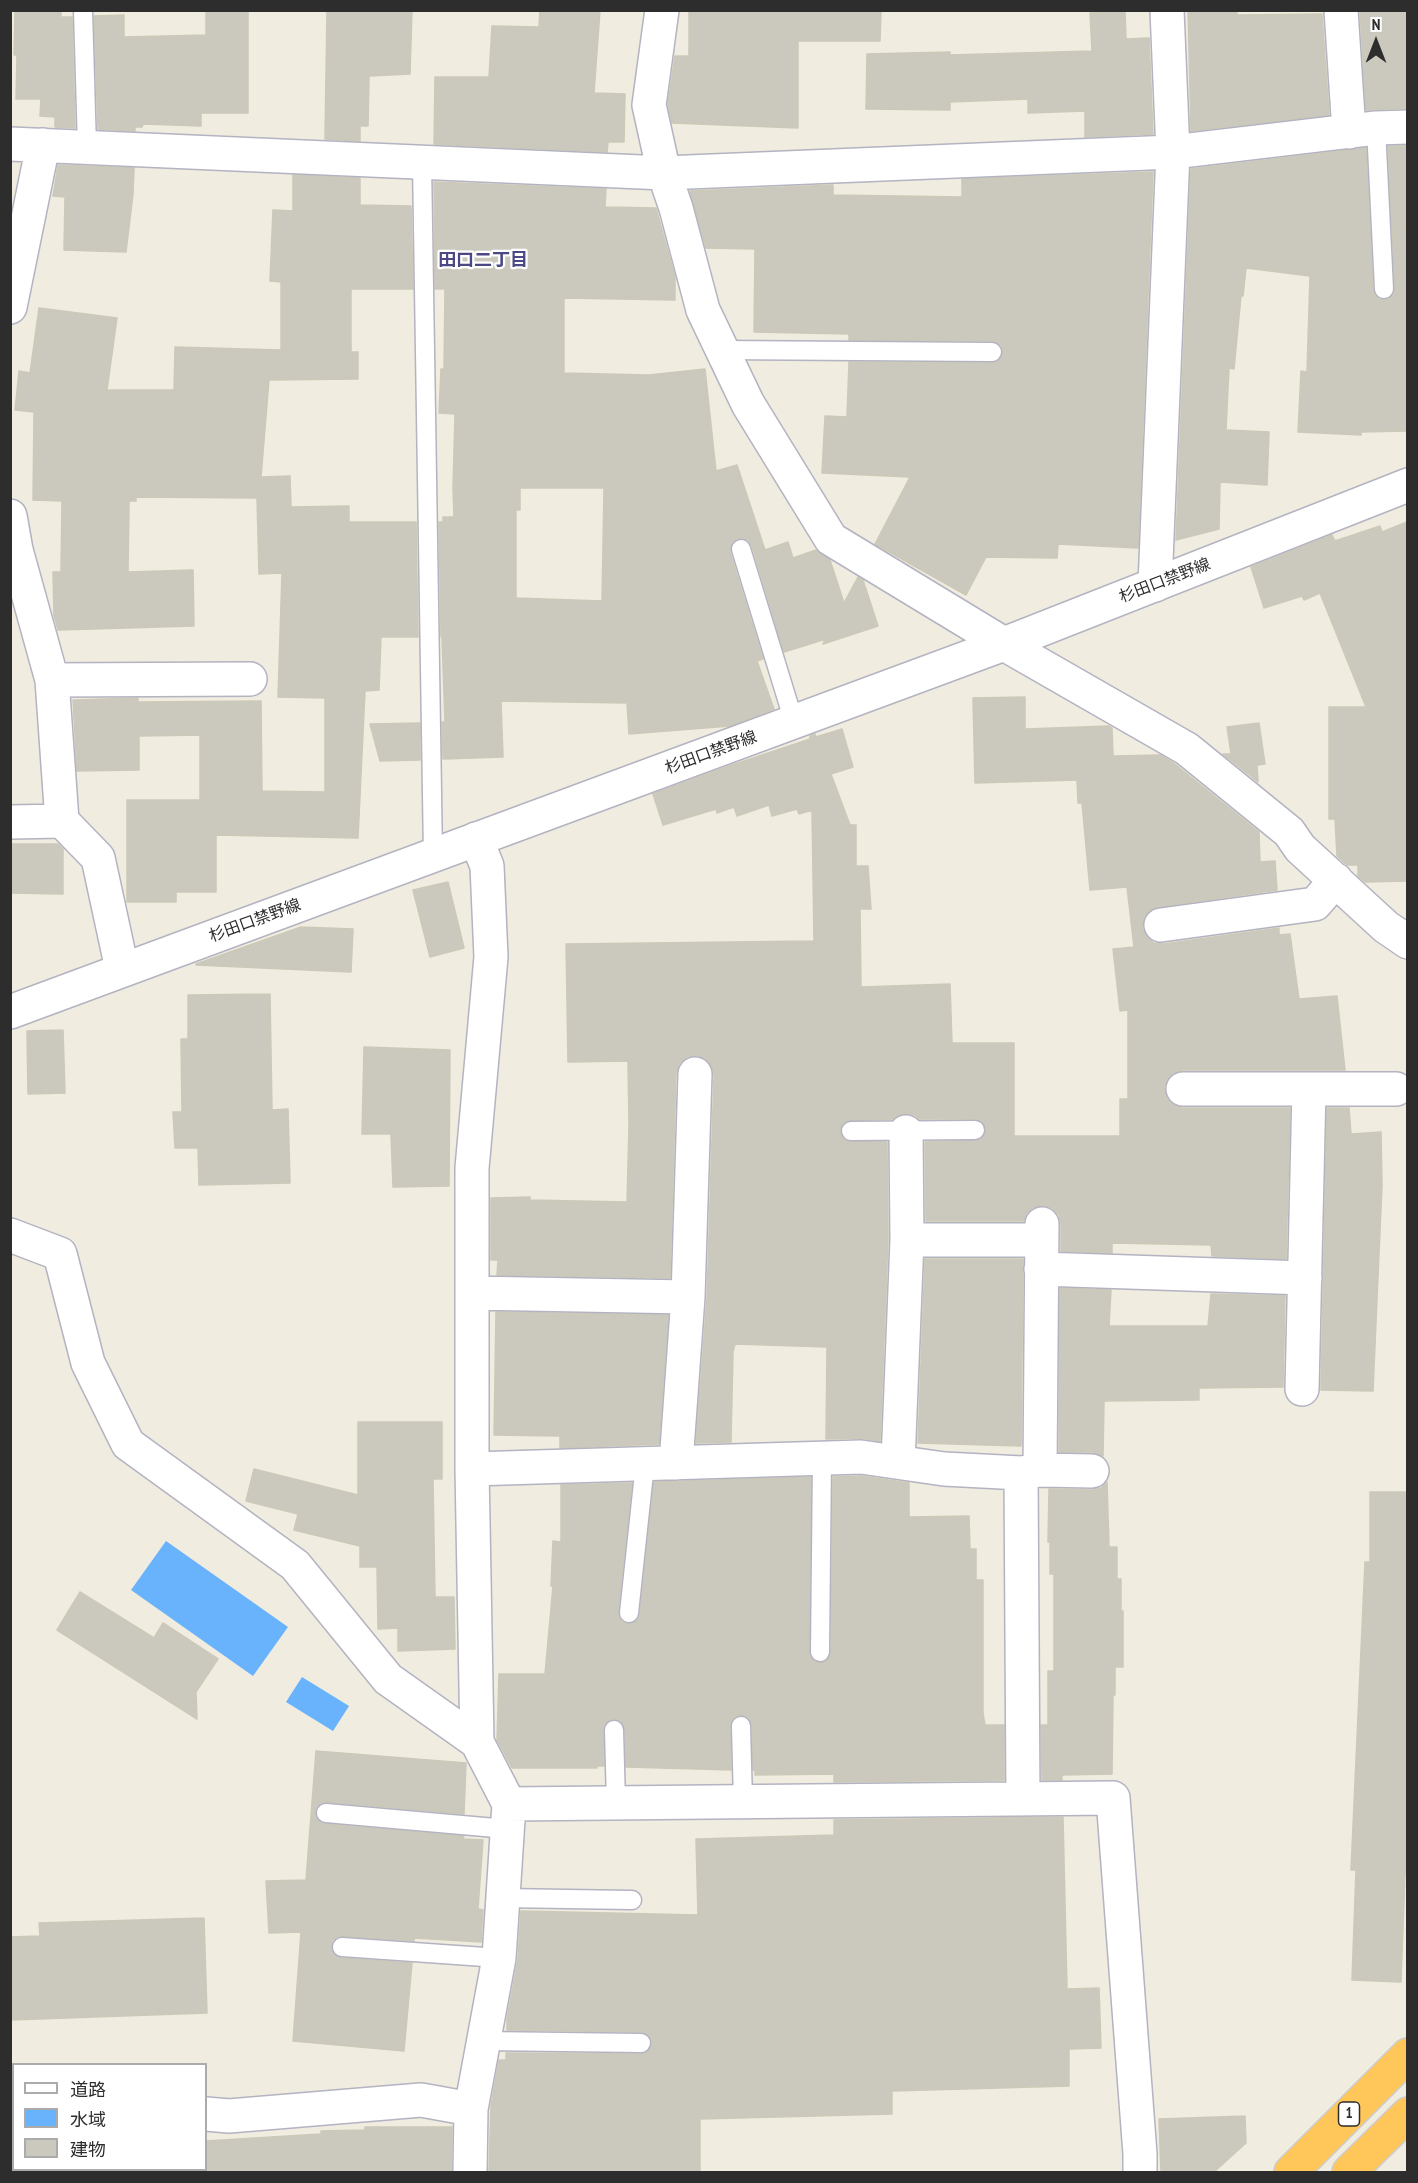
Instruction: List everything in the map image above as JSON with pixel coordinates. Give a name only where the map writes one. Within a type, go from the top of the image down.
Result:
[{"type":"highway","name":"1","points":[[1291,2172],[1407,2055]]},
{"type":"highway","points":[[1349,2172],[1407,2114]]},
{"type":"street","points":[[662,10],[649,105],[664,173],[676,208],[703,310],[748,404],[831,539],[1004,644],[1187,749],[1289,832],[1300,848],[1386,927],[1407,942]]},
{"type":"street","points":[[1155,585],[1173,152],[1167,10]]},
{"type":"street","points":[[10,144],[664,173],[1173,152],[1377,129],[1341,10]]},
{"type":"street","points":[[10,307],[43,145]]},
{"type":"street","name":"杉田口禁野線","points":[[10,1012],[1004,644],[1407,485]]},
{"type":"street","points":[[10,516],[16,550],[52,680],[62,821],[98,858],[123,969]]},
{"type":"street","points":[[52,680],[250,679]]},
{"type":"street","points":[[10,822],[62,821]]},
{"type":"street","points":[[470,2172],[471,2109],[498,1958],[508,1817],[477,1742],[472,1469],[472,1168],[491,957],[488,866],[476,839]]},
{"type":"street","points":[[1161,925],[1315,904],[1336,880]]},
{"type":"street","points":[[660,1463],[688,1297],[695,1074]]},
{"type":"street","points":[[1183,1089],[1396,1089]]},
{"type":"street","points":[[1302,1389],[1309,1089]]},
{"type":"street","points":[[898,1462],[907,1240],[906,1132]]},
{"type":"street","points":[[10,1235],[60,1254],[88,1363],[128,1444],[295,1565],[388,1679],[477,1742]]},
{"type":"street","points":[[907,1240],[1041,1244],[1305,1278]]},
{"type":"street","points":[[1023,1798],[1030,1471],[1041,1244]]},
{"type":"street","points":[[472,1293],[688,1297]]},
{"type":"street","points":[[472,1469],[861,1457],[944,1469],[1092,1471]]},
{"type":"street","points":[[508,1817],[616,1803],[1113,1798],[1140,2172]]},
{"type":"street","points":[[207,2114],[229,2116],[421,2100],[471,2109]]},
{"type":"lane","points":[[83,10],[87,147]]},
{"type":"lane","points":[[1377,129],[1384,290]]},
{"type":"lane","points":[[422,162],[433,856]]},
{"type":"lane","points":[[722,350],[992,352]]},
{"type":"lane","points":[[741,549],[794,722]]},
{"type":"lane","points":[[851,1131],[975,1130]]},
{"type":"lane","points":[[820,1652],[822,1458]]},
{"type":"lane","points":[[629,1613],[660,1463]]},
{"type":"lane","points":[[741,1726],[743,1802]]},
{"type":"lane","points":[[614,1730],[616,1803]]},
{"type":"lane","points":[[326,1813],[508,1817]]},
{"type":"lane","points":[[502,1898],[632,1900]]},
{"type":"lane","points":[[342,1947],[498,1958]]},
{"type":"lane","points":[[483,2041],[641,2043]]},
{"type":"water","points":[[166,1541],[288,1627],[253,1676],[131,1590]]},
{"type":"water","points":[[302,1677],[349,1706],[333,1731],[286,1702]]},
{"type":"building","points":[[15,10],[61,10],[61,17],[72,17],[75,128],[55,127],[55,117],[40,116],[41,99],[16,99]]},
{"type":"building","points":[[206,10],[248,10],[248,113],[201,113],[201,126],[143,124],[142,127],[135,127],[135,131],[98,129],[94,16],[124,15],[124,37],[206,35]]},
{"type":"building","points":[[327,10],[412,10],[410,74],[369,76],[368,126],[360,126],[360,141],[325,139]]},
{"type":"building","points":[[540,10],[600,10],[594,93],[625,94],[624,142],[608,142],[607,152],[434,144],[435,77],[489,77],[492,26],[539,27]]},
{"type":"building","points":[[689,10],[881,10],[880,41],[798,41],[798,128],[672,123],[668,104],[675,56],[689,56]]},
{"type":"building","points":[[1188,10],[1237,10],[1237,15],[1322,14],[1329,115],[1191,131]]},
{"type":"building","points":[[1360,10],[1407,10],[1407,108],[1366,110]]},
{"type":"building","points":[[1125,11],[1126,39],[1149,38],[1153,134],[1085,137],[1085,111],[1028,113],[1028,99],[950,102],[950,110],[866,109],[867,54],[950,52],[950,55],[1092,51],[1090,13]]},
{"type":"building","points":[[1388,146],[1407,146],[1407,431],[1361,432],[1361,435],[1298,432],[1301,371],[1307,372],[1310,276],[1246,268],[1234,369],[1229,368],[1226,430],[1269,432],[1267,485],[1220,482],[1219,529],[1176,540],[1191,169],[1366,148],[1373,290],[1378,299],[1385,300],[1394,295],[1395,288]]},
{"type":"building","points":[[58,165],[134,168],[126,252],[64,250],[65,197],[53,196]]},
{"type":"building","points":[[1153,172],[1138,548],[1058,544],[1057,558],[986,557],[966,595],[875,544],[910,477],[822,473],[825,416],[847,417],[849,362],[992,363],[1001,358],[1002,347],[992,341],[849,340],[849,334],[754,332],[755,249],[706,248],[690,191],[833,185],[833,195],[962,197],[962,179]]},
{"type":"building","points":[[293,175],[360,178],[360,205],[411,206],[413,289],[351,289],[351,352],[358,352],[358,379],[269,380],[261,477],[290,476],[291,507],[349,506],[349,522],[416,522],[418,637],[381,637],[379,690],[365,691],[358,838],[216,835],[216,892],[176,892],[176,902],[127,902],[127,800],[200,800],[200,735],[139,736],[139,770],[77,771],[73,700],[138,698],[138,702],[261,701],[262,791],[325,792],[325,698],[278,697],[282,573],[259,574],[257,498],[136,497],[136,501],[129,501],[128,572],[193,570],[194,626],[58,630],[54,615],[53,572],[61,572],[62,501],[33,500],[34,412],[15,410],[19,371],[30,373],[39,308],[117,318],[107,390],[174,390],[175,347],[281,350],[281,282],[270,281],[273,210],[293,211]]},
{"type":"building","points":[[434,182],[606,189],[605,207],[656,208],[675,277],[675,300],[564,298],[564,373],[649,375],[705,369],[716,471],[737,465],[765,550],[788,542],[793,558],[816,550],[830,560],[844,603],[858,577],[863,580],[878,626],[823,644],[826,639],[784,652],[752,546],[748,540],[738,538],[732,542],[730,552],[763,659],[757,661],[774,709],[730,726],[629,734],[627,703],[501,701],[503,757],[443,759],[442,722],[445,722],[439,522],[443,522],[443,517],[454,517],[455,414],[439,413],[441,369],[444,369],[445,289],[435,289]],"holes":[[[520,488],[604,488],[602,601],[516,598],[516,510],[520,510]]]},
{"type":"building","points":[[1407,522],[1407,881],[1365,882],[1358,876],[1358,865],[1347,865],[1337,856],[1335,819],[1329,819],[1329,707],[1366,707],[1320,593],[1304,600],[1302,596],[1264,608],[1251,567],[1332,535],[1335,541],[1380,526],[1382,532]]},
{"type":"building","points":[[1025,697],[1025,729],[1109,726],[1112,728],[1113,756],[1160,755],[1176,765],[1259,832],[1260,862],[1275,861],[1277,890],[1158,907],[1149,911],[1144,917],[1142,927],[1147,937],[1154,943],[1163,944],[1279,928],[1279,935],[1290,934],[1299,999],[1337,996],[1345,1070],[1183,1070],[1173,1073],[1164,1088],[1167,1099],[1182,1108],[1290,1108],[1286,1259],[1212,1256],[1211,1245],[1112,1243],[1112,1253],[1061,1251],[1059,1215],[1052,1208],[1043,1205],[1032,1208],[1026,1214],[1024,1221],[926,1221],[925,1142],[980,1140],[986,1130],[984,1124],[975,1119],[919,1119],[915,1115],[906,1113],[893,1119],[846,1121],[840,1131],[846,1141],[887,1142],[888,1240],[880,1441],[861,1438],[826,1439],[827,1347],[735,1344],[731,1442],[696,1443],[707,1298],[714,1075],[712,1066],[705,1058],[696,1055],[687,1057],[679,1064],[676,1073],[670,1278],[497,1275],[498,1260],[491,1260],[491,1198],[530,1197],[530,1200],[627,1202],[628,1061],[568,1062],[566,944],[814,941],[812,810],[799,814],[797,809],[772,816],[769,805],[737,816],[734,807],[717,813],[716,809],[663,825],[653,794],[810,739],[810,736],[815,734],[816,737],[842,729],[853,767],[831,774],[850,825],[856,825],[856,866],[868,866],[871,909],[860,909],[861,987],[950,984],[952,1043],[1014,1043],[1014,1136],[1120,1136],[1120,1099],[1128,1099],[1128,1010],[1120,1011],[1113,949],[1134,947],[1127,887],[1090,890],[1082,803],[1078,803],[1077,780],[975,783],[973,698]]},
{"type":"building","points":[[420,723],[420,760],[380,761],[370,724]]},
{"type":"building","points":[[1259,723],[1265,764],[1257,765],[1258,782],[1223,754],[1231,754],[1227,727]]},
{"type":"building","points":[[10,844],[58,844],[63,849],[63,894],[10,893]]},
{"type":"building","points":[[448,882],[464,948],[430,957],[413,890]]},
{"type":"building","points":[[301,927],[353,929],[351,972],[196,965],[196,964]]},
{"type":"building","points":[[270,994],[272,1110],[288,1109],[290,1183],[199,1185],[198,1148],[175,1148],[173,1112],[182,1112],[181,1039],[188,1039],[188,995]]},
{"type":"building","points":[[63,1030],[65,1093],[28,1094],[27,1031]]},
{"type":"building","points":[[364,1047],[450,1050],[449,1186],[393,1187],[391,1134],[362,1134]]},
{"type":"building","points":[[1327,1108],[1349,1108],[1351,1134],[1381,1132],[1382,1185],[1373,1391],[1321,1390]]},
{"type":"building","points":[[925,1259],[1023,1259],[1021,1446],[918,1443]]},
{"type":"building","points":[[1060,1288],[1111,1290],[1109,1326],[1208,1326],[1211,1294],[1285,1296],[1283,1387],[1199,1388],[1199,1400],[1104,1401],[1103,1456],[1092,1452],[1059,1452]]},
{"type":"building","points":[[496,1312],[668,1315],[659,1444],[560,1448],[560,1436],[494,1435]]},
{"type":"building","points":[[358,1422],[442,1422],[442,1479],[433,1479],[435,1597],[454,1597],[455,1649],[398,1651],[398,1628],[378,1629],[377,1567],[360,1567],[360,1546],[294,1530],[298,1514],[246,1501],[254,1469],[358,1495]]},
{"type":"building","points":[[860,1476],[909,1483],[909,1517],[969,1516],[970,1549],[976,1549],[976,1580],[983,1580],[983,1713],[985,1725],[1004,1725],[1004,1780],[834,1782],[834,1774],[755,1775],[752,1725],[750,1720],[741,1715],[735,1717],[730,1726],[731,1770],[626,1767],[625,1729],[623,1724],[614,1719],[608,1721],[603,1730],[604,1766],[597,1766],[597,1768],[512,1768],[497,1740],[499,1674],[545,1674],[553,1586],[551,1586],[553,1541],[561,1542],[561,1485],[632,1483],[618,1612],[622,1622],[628,1624],[638,1620],[640,1614],[654,1482],[811,1477],[809,1652],[814,1661],[820,1663],[829,1658],[831,1652],[833,1477]]},
{"type":"building","points":[[1107,1482],[1109,1547],[1117,1547],[1117,1579],[1121,1579],[1121,1611],[1123,1611],[1123,1667],[1115,1667],[1115,1695],[1113,1695],[1112,1774],[1062,1775],[1062,1780],[1042,1780],[1041,1725],[1048,1725],[1048,1671],[1054,1671],[1054,1574],[1050,1574],[1050,1542],[1048,1542],[1049,1489],[1092,1490],[1101,1488]]},
{"type":"building","points":[[1370,1492],[1407,1492],[1407,1873],[1405,1873],[1401,1982],[1352,1980],[1356,1870],[1351,1870],[1365,1562],[1370,1562]]},
{"type":"building","points":[[80,1592],[154,1638],[163,1623],[218,1659],[196,1692],[197,1719],[57,1630]]},
{"type":"building","points":[[316,1751],[466,1763],[464,1814],[327,1802],[321,1803],[315,1811],[316,1818],[325,1824],[464,1836],[463,1839],[483,1840],[478,1909],[483,1910],[481,1942],[414,1938],[414,1941],[343,1936],[332,1941],[332,1951],[341,1958],[412,1963],[404,2051],[293,2041],[301,1932],[269,1933],[266,1881],[306,1880]]},
{"type":"building","points":[[1063,1817],[1067,1989],[1099,1988],[1101,2048],[1069,2049],[1069,2086],[892,2091],[892,2114],[700,2119],[700,2172],[489,2172],[491,2106],[499,2060],[506,2060],[506,2053],[641,2054],[647,2052],[652,2044],[650,2037],[641,2032],[507,2030],[518,1959],[521,1911],[698,1915],[696,1839],[834,1835],[834,1820]]},
{"type":"building","points":[[204,1918],[207,2013],[10,2020],[10,1937],[40,1936],[39,1923]]},
{"type":"building","points":[[1245,2116],[1246,2143],[1214,2172],[1161,2172],[1159,2119]]},
{"type":"building","points":[[365,2127],[452,2127],[451,2172],[206,2172],[207,2141],[321,2134],[321,2131],[365,2130]]},
{"type":"district","name":"田口二丁目","points":[[483,261]]}]
